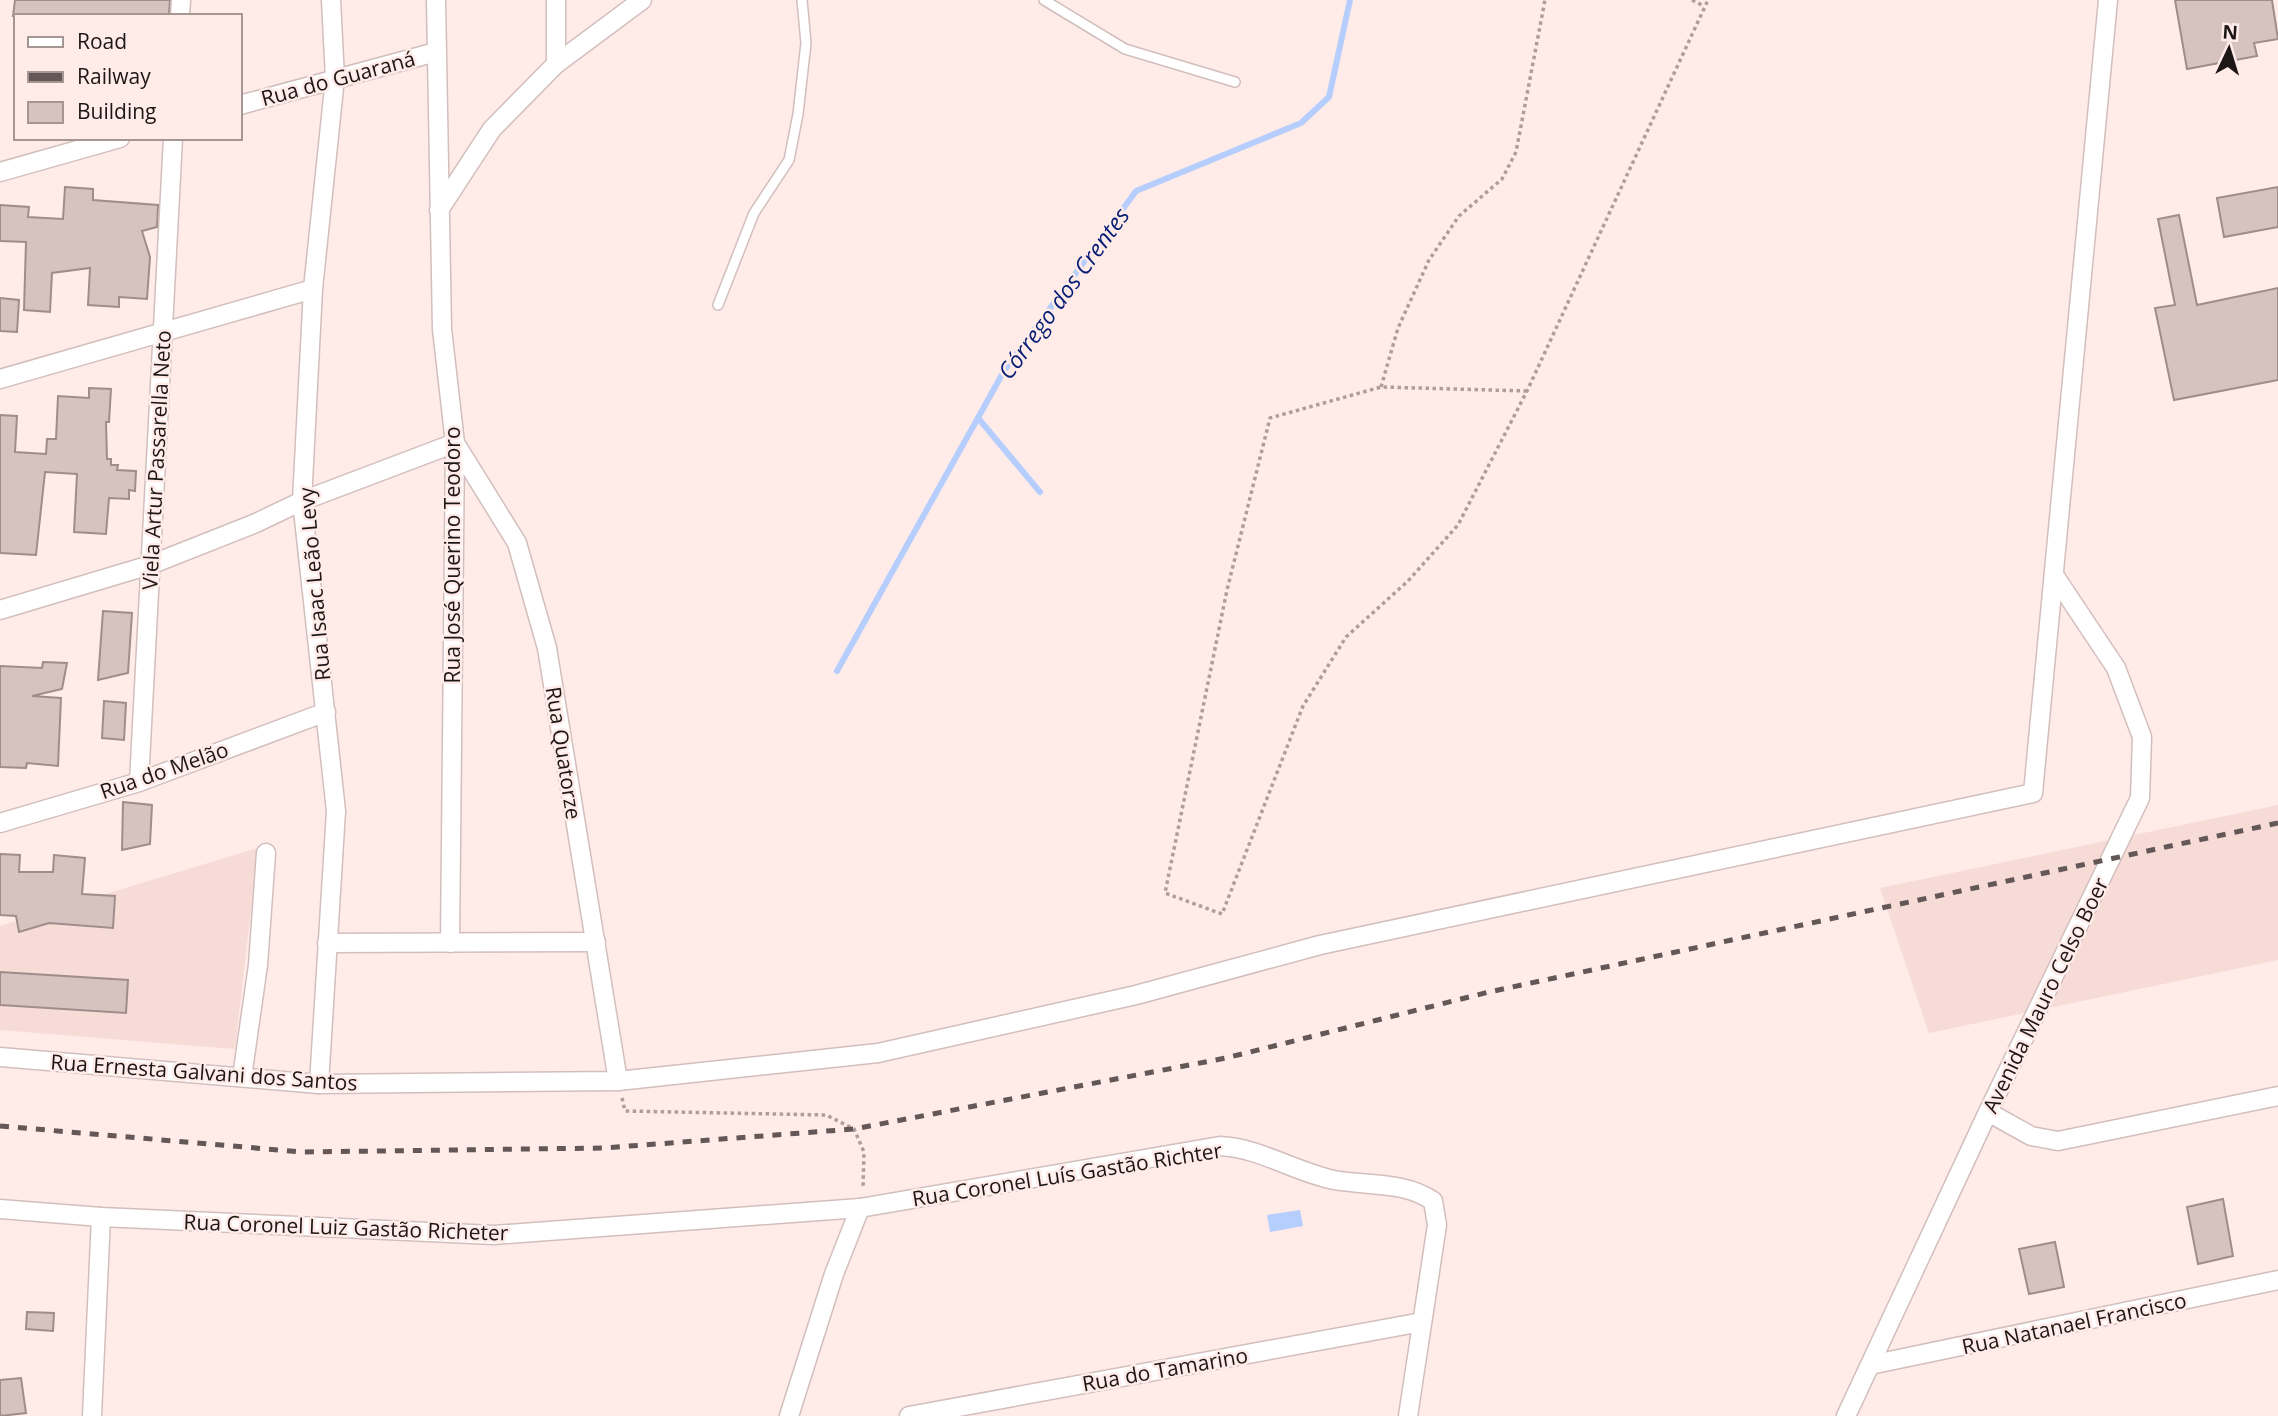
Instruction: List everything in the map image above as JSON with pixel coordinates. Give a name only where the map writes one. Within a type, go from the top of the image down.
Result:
[{"type":"street","name":"Rua Isaac Leão Levy","points":[[319,1084],[336,811],[302,501],[313,289],[335,78],[331,0]]},
{"type":"street","name":"Rua José Querino Teodoro","points":[[436,0],[442,329],[455,443],[450,943]]},
{"type":"street","points":[[556,0],[556,64]]},
{"type":"street","points":[[439,210],[492,129],[556,64],[642,0]]},
{"type":"street","points":[[2053,575],[2108,0]]},
{"type":"street","name":"Rua do Guaraná","points":[[242,103],[436,52]]},
{"type":"street","points":[[0,172],[113,140]]},
{"type":"street","name":"Viela Artur Passarella Neto","points":[[139,782],[173,140]]},
{"type":"street","points":[[0,379],[313,289]]},
{"type":"street","points":[[0,610],[150,565],[256,523],[302,501],[455,443]]},
{"type":"street","name":"Rua Quatorze","points":[[455,443],[517,543],[547,648],[618,1081]]},
{"type":"street","name":"Rua Ernesta Galvani dos Santos","points":[[0,1057],[319,1084],[618,1081],[878,1054],[1136,995],[1320,945],[2033,793],[2053,575]]},
{"type":"street","name":"Avenida Mauro Celso Boer","points":[[1846,1416],[1988,1112],[2140,798],[2142,737],[2116,668],[2053,575]]},
{"type":"street","name":"Rua do Melão","points":[[0,823],[139,782],[326,712]]},
{"type":"street","points":[[242,1077],[258,965],[266,853]]},
{"type":"street","points":[[327,943],[596,942]]},
{"type":"street","points":[[1988,1112],[2031,1136],[2058,1141],[2278,1097]]},
{"type":"street","name":"Rua Coronel Luís Gastão Richter","points":[[860,1208],[1220,1146],[1241,1149],[1334,1180],[1419,1192],[1433,1201],[1437,1225],[1422,1322]]},
{"type":"street","points":[[789,1416],[834,1275],[860,1208]]},
{"type":"street","name":"Rua Coronel Luiz Gastão Richeter","points":[[0,1209],[101,1217],[494,1235],[860,1208]]},
{"type":"street","points":[[92,1416],[101,1217]]},
{"type":"street","name":"Rua Natanael Francisco","points":[[1870,1365],[2278,1280]]},
{"type":"street","points":[[1408,1416],[1422,1322]]},
{"type":"street","name":"Rua do Tamarino","points":[[909,1416],[1422,1322]]},
{"type":"lane","points":[[718,305],[754,213],[789,160],[799,114],[806,43],[802,0]]},
{"type":"lane","points":[[1044,0],[1125,49],[1235,82]]},
{"type":"path","points":[[1381,387],[1398,328],[1429,260],[1460,216],[1502,179],[1516,152],[1545,0]]},
{"type":"path","points":[[1692,0],[1704,6]]},
{"type":"path","points":[[1527,391],[1381,387],[1270,418],[1227,590],[1165,892],[1222,914],[1303,706],[1346,637],[1408,581],[1458,525],[1527,391],[1708,0]]},
{"type":"path","points":[[618,1081],[625,1111],[826,1115],[854,1129],[864,1152],[865,1176],[860,1208]]},
{"type":"shaded area","points":[[2278,805],[2278,960],[1929,1033],[1880,888]]},
{"type":"shaded area","points":[[258,848],[235,1049],[0,1030],[0,926]]},
{"type":"water","points":[[1300,1210],[1303,1226],[1270,1232],[1267,1215]]},
{"type":"building","points":[[15,0],[170,0],[169,14],[13,16]]},
{"type":"building","points":[[2175,0],[2272,0],[2278,39],[2254,43],[2257,56],[2187,69]]},
{"type":"building","points":[[65,187],[93,189],[93,200],[158,205],[157,227],[142,231],[150,257],[147,299],[119,297],[119,307],[88,305],[90,268],[52,273],[50,312],[24,310],[26,242],[0,241],[0,205],[29,207],[28,217],[63,219]]},
{"type":"building","points":[[2278,187],[2278,227],[2224,237],[2217,198]]},
{"type":"building","points":[[2179,215],[2197,305],[2278,288],[2278,380],[2174,400],[2155,308],[2175,305],[2158,219]]},
{"type":"building","points":[[0,298],[19,300],[17,332],[0,331]]},
{"type":"building","points":[[89,388],[111,389],[109,422],[106,422],[107,459],[111,459],[111,465],[118,465],[117,470],[136,471],[135,491],[129,490],[129,499],[109,498],[106,534],[74,532],[77,474],[45,472],[36,555],[0,553],[0,415],[17,416],[15,452],[46,454],[47,439],[56,439],[58,396],[89,398]]},
{"type":"building","points":[[103,611],[132,613],[128,673],[98,680]]},
{"type":"building","points":[[43,662],[67,663],[62,689],[32,696],[61,698],[58,766],[27,763],[26,768],[0,767],[0,666],[42,668]]},
{"type":"building","points":[[104,701],[126,703],[124,740],[102,738]]},
{"type":"building","points":[[123,802],[152,805],[150,844],[122,850]]},
{"type":"building","points":[[0,854],[20,855],[19,872],[53,872],[54,855],[85,858],[82,894],[115,896],[113,928],[49,923],[19,932],[16,916],[0,915]]},
{"type":"building","points":[[0,972],[128,980],[126,1013],[0,1005]]},
{"type":"building","points":[[2223,1199],[2233,1256],[2198,1264],[2187,1207]]},
{"type":"building","points":[[2055,1242],[2064,1287],[2029,1294],[2019,1249]]},
{"type":"building","points":[[27,1312],[54,1313],[53,1331],[26,1329]]},
{"type":"building","points":[[21,1378],[26,1413],[0,1416],[0,1380]]},
{"type":"waterway","name":"Córrego dos Crentes","points":[[837,671],[1004,371],[1136,191],[1301,123],[1329,97],[1350,0]]},
{"type":"waterway","points":[[978,418],[1040,492]]},
{"type":"railway","points":[[0,1126],[302,1152],[604,1148],[854,1129],[1226,1058],[1489,992],[2278,823]]}]
